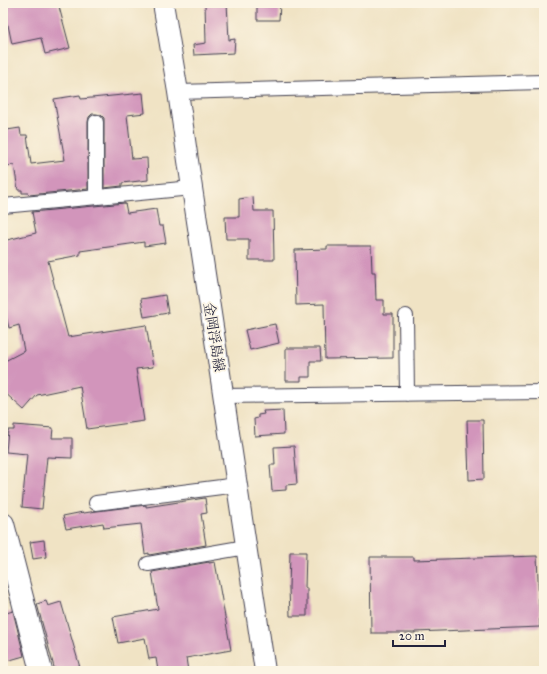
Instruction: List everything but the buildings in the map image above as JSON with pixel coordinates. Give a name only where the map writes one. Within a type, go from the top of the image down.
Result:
[{"type":"main road","points":[[3,529],[41,671]]},
{"type":"street","name":"金岡浮島線","points":[[163,3],[178,92],[265,671]]},
{"type":"street","points":[[178,92],[544,82]]},
{"type":"street","points":[[96,122],[96,197]]},
{"type":"street","points":[[3,206],[192,188]]},
{"type":"street","points":[[406,316],[407,394]]},
{"type":"street","points":[[223,396],[544,392]]},
{"type":"street","points":[[96,503],[237,485]]},
{"type":"street","points":[[148,564],[246,547]]}]
